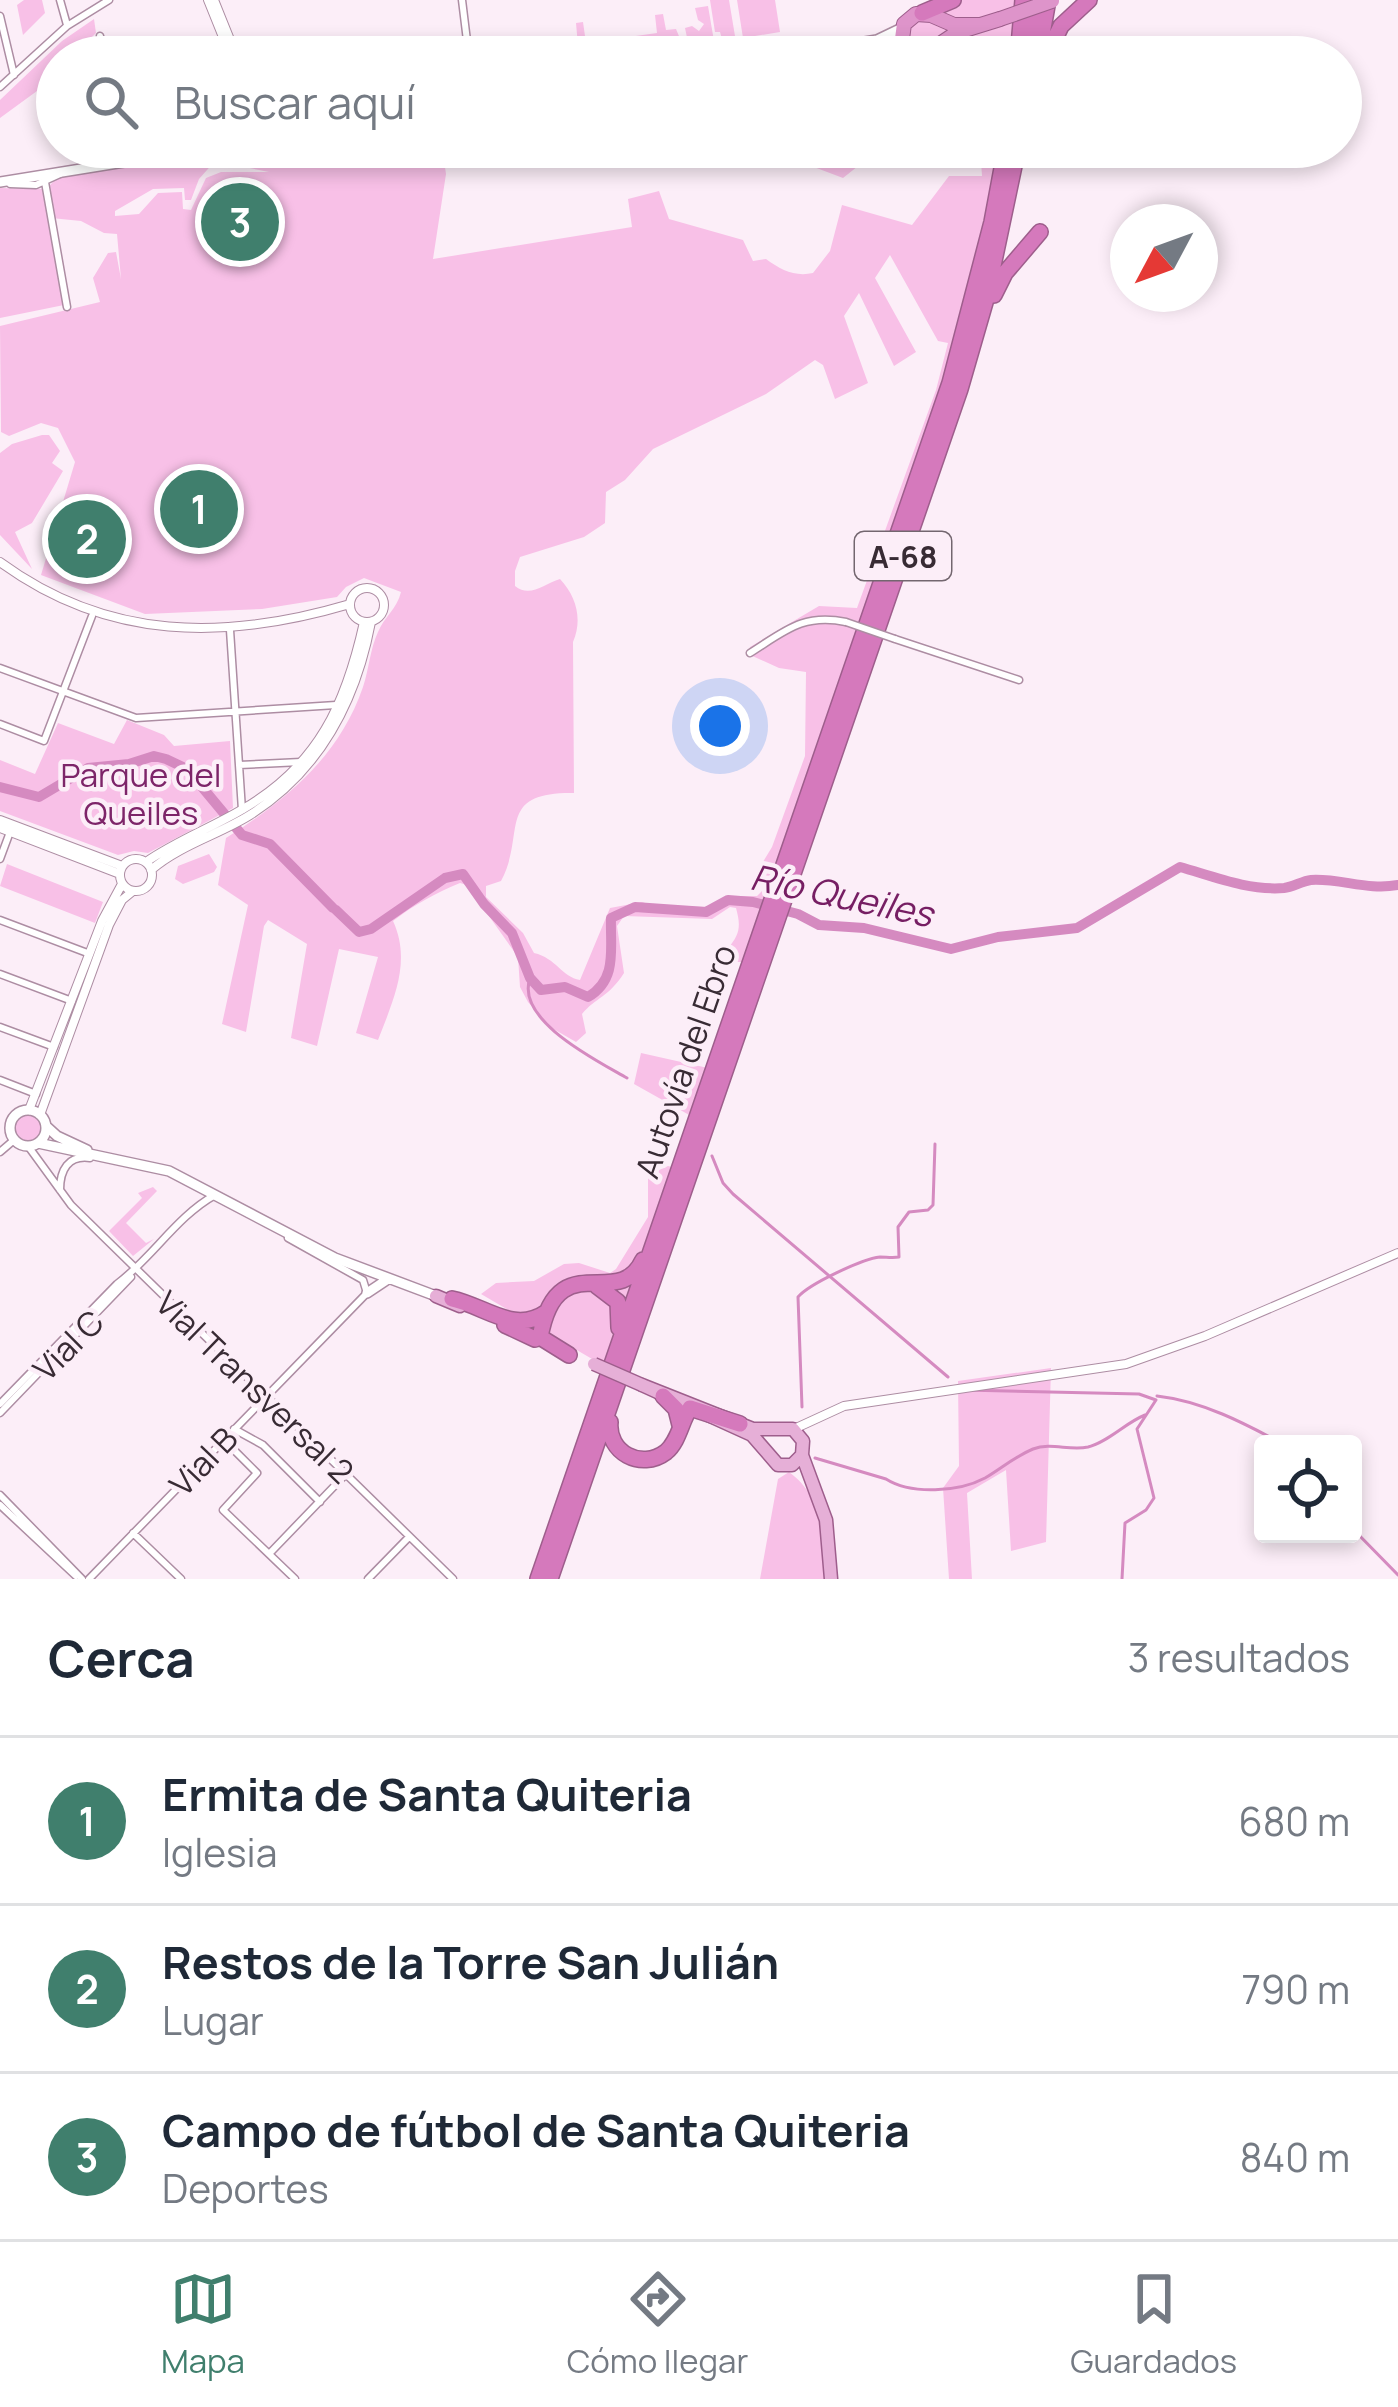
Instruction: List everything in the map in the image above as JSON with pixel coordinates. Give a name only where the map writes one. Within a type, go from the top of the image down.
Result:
[{"type":"highway","points":[[902,36],[908,19],[929,16],[953,0]]},
{"type":"highway","points":[[1020,36],[1023,0]]},
{"type":"highway","points":[[1034,0],[1037,36]]},
{"type":"highway","points":[[1044,36],[1054,0]]},
{"type":"highway","points":[[956,36],[1054,0]]},
{"type":"highway","points":[[1054,36],[1089,0]]},
{"type":"highway","points":[[929,16],[954,25],[979,25]]},
{"type":"highway","points":[[929,16],[942,36]]},
{"type":"highway","points":[[964,325],[996,168]]},
{"type":"highway","name":"Autovía del Ebro","points":[[553,1579],[950,383],[1002,168]]},
{"type":"highway","name":"Autovía del Ebro","points":[[783,883],[960,388],[1018,168]]},
{"type":"highway","points":[[960,388],[999,281],[1040,232]]},
{"type":"highway","name":"Autovía del Ebro","points":[[538,1579],[696,1119],[768,928]]},
{"type":"highway","points":[[496,1322],[535,1339],[567,1286],[586,1281],[618,1283],[640,1267],[683,1143],[696,1119]]},
{"type":"highway","points":[[666,1242],[609,1436],[622,1453],[649,1459],[668,1450],[690,1408],[740,1424]]},
{"type":"highway","points":[[547,1323],[560,1298],[583,1285],[608,1291],[621,1314],[577,1466]]},
{"type":"highway","points":[[441,1296],[515,1322],[547,1323]]},
{"type":"highway","points":[[547,1323],[573,1355]]},
{"type":"highway","points":[[663,1396],[676,1409],[680,1425]]},
{"type":"highway","points":[[553,1579],[595,1468],[609,1458],[650,1463],[664,1458],[695,1426],[717,1420]]},
{"type":"main road","points":[[885,36],[902,28]]},
{"type":"main road","points":[[0,181],[55,168]]},
{"type":"main road","points":[[0,181],[87,168]]},
{"type":"main road","points":[[349,1264],[169,1171],[33,1144],[6,1127],[14,1116],[35,1112],[57,1136],[90,1151],[165,1166],[329,1250],[642,1385],[740,1424],[793,1430],[827,1524],[831,1579]]},
{"type":"main road","points":[[33,1144],[46,1126]]},
{"type":"main road","points":[[297,1244],[441,1296],[547,1323]]},
{"type":"main road","points":[[366,1271],[372,1278],[367,1293]]},
{"type":"main road","points":[[367,1293],[388,1279]]},
{"type":"main road","points":[[642,1385],[752,1435],[774,1464],[788,1466],[813,1486]]},
{"type":"main road","points":[[765,1448],[773,1430]]},
{"type":"main road","points":[[788,1466],[803,1450]]},
{"type":"street","points":[[60,0],[67,26]]},
{"type":"street","points":[[56,36],[109,0]]},
{"type":"street","points":[[211,0],[226,36]]},
{"type":"street","points":[[462,0],[466,36]]},
{"type":"street","points":[[0,16],[14,75]]},
{"type":"street","points":[[0,88],[36,55]]},
{"type":"street","points":[[0,181],[45,182],[62,172]]},
{"type":"street","points":[[45,182],[67,307]]},
{"type":"street","points":[[0,564],[73,605],[109,618],[164,628],[233,626],[351,607]]},
{"type":"street","points":[[0,564],[53,599],[92,616],[164,631],[230,630],[351,607],[361,590],[381,596],[383,611],[368,622],[340,705],[301,762],[245,813]]},
{"type":"street","points":[[351,607],[368,622]]},
{"type":"street","points":[[0,724],[44,741],[92,616]]},
{"type":"street","points":[[750,653],[813,618],[846,622],[1019,680]]},
{"type":"street","points":[[35,1112],[54,1047],[130,860],[149,866],[245,813],[302,772],[326,742],[357,683],[368,622]]},
{"type":"street","points":[[230,630],[245,813]]},
{"type":"street","points":[[0,668],[136,718],[340,705]]},
{"type":"street","points":[[239,765],[301,762]]},
{"type":"street","points":[[0,859],[3,827]]},
{"type":"street","points":[[3,827],[121,875],[133,891]]},
{"type":"street","points":[[3,827],[121,875]]},
{"type":"street","points":[[35,1112],[109,925],[122,900],[149,885],[149,866]]},
{"type":"street","points":[[0,920],[90,954]]},
{"type":"street","points":[[0,974],[72,1001]]},
{"type":"street","points":[[0,1027],[54,1047]]},
{"type":"street","points":[[0,1080],[37,1094]]},
{"type":"street","points":[[0,1152],[6,1127]]},
{"type":"street","name":"Vial Transversal 2","points":[[33,1144],[60,1194],[134,1272],[453,1579]]},
{"type":"street","points":[[60,1194],[60,1178],[68,1163],[77,1157],[99,1158]]},
{"type":"street","points":[[195,1208],[199,1187]]},
{"type":"street","name":"Vial C","points":[[0,1409],[117,1284],[195,1208],[215,1196]]},
{"type":"street","points":[[248,1214],[363,1280],[367,1293]]},
{"type":"street","points":[[793,1430],[844,1406],[1126,1364],[1205,1336],[1398,1253]]},
{"type":"street","name":"Vial B","points":[[84,1579],[367,1293]]},
{"type":"street","points":[[803,1450],[820,1418]]},
{"type":"street","name":"Vial Transversal 2","points":[[233,1431],[263,1445],[320,1502]]},
{"type":"street","name":"Vial Transversal 2","points":[[233,1431],[235,1451],[257,1473],[223,1510],[295,1579]]},
{"type":"street","points":[[269,1554],[345,1475]]},
{"type":"street","points":[[0,1495],[84,1579]]},
{"type":"street","points":[[0,1505],[84,1579]]},
{"type":"street","points":[[133,1533],[181,1579]]},
{"type":"street","points":[[368,1579],[409,1537]]},
{"type":"green space","points":[[42,0],[45,13],[23,35],[17,5]]},
{"type":"green space","points":[[710,0],[729,0],[735,36],[715,32]]},
{"type":"green space","points":[[737,0],[775,0],[780,32],[743,36]]},
{"type":"green space","points":[[930,0],[1031,0],[1026,36],[884,36]]},
{"type":"green space","points":[[708,6],[713,36],[687,36],[685,28],[699,31],[704,24],[695,8]]},
{"type":"green space","points":[[663,14],[666,30],[676,29],[679,36],[636,36],[657,33],[655,15]]},
{"type":"green space","points":[[94,19],[93,36],[69,36]]},
{"type":"green space","points":[[583,22],[585,36],[577,36],[576,23]]},
{"type":"green space","points":[[36,66],[36,92],[0,118],[0,100]]},
{"type":"green space","points":[[116,168],[209,168],[191,200],[185,200],[184,188],[153,189],[115,211],[115,216],[139,214],[158,193],[182,192],[183,209],[191,210],[206,178],[221,172],[445,168],[433,259],[632,227],[628,199],[659,191],[669,219],[743,240],[753,261],[766,259],[788,272],[806,274],[813,273],[830,251],[842,205],[912,225],[949,176],[982,176],[981,168],[1006,168],[984,266],[747,962],[730,962],[728,948],[738,930],[736,908],[712,919],[624,916],[617,926],[624,973],[582,1014],[586,1033],[576,1042],[550,1027],[528,1002],[520,987],[518,957],[467,885],[460,883],[393,921],[401,966],[378,1040],[356,1033],[378,957],[339,949],[317,1046],[291,1038],[307,944],[268,920],[246,1032],[222,1024],[248,905],[218,885],[226,838],[289,792],[340,735],[363,687],[378,632],[401,592],[364,578],[337,597],[262,609],[145,614],[41,575],[75,462],[58,428],[41,423],[9,436],[1,432],[0,326],[100,302],[93,278],[108,253],[116,252],[121,279],[117,234],[81,221],[51,218],[48,187],[58,177]],"holes":[[[890,255],[938,341],[948,343],[936,390],[857,608],[819,606],[750,647],[748,654],[779,668],[806,672],[805,756],[772,847],[752,880],[771,882],[757,896],[729,896],[707,907],[642,902],[610,908],[580,980],[574,978],[534,953],[523,933],[486,897],[486,886],[501,881],[523,808],[532,800],[574,793],[576,608],[560,579],[532,590],[515,586],[520,557],[584,537],[605,523],[606,492],[625,480],[653,449],[766,394],[815,360],[823,365],[835,399],[868,383],[844,316],[859,293],[894,366],[916,352],[875,278]]]},
{"type":"green space","points":[[817,168],[856,168],[843,178]]},
{"type":"green space","points":[[0,188],[42,189],[64,305],[0,318]]},
{"type":"green space","points":[[49,435],[60,451],[52,463],[63,471],[32,523],[15,532],[32,569],[0,535],[0,453]]},
{"type":"green space","name":"Parque del Queiles","points":[[127,720],[164,735],[174,746],[230,741],[233,808],[148,853],[118,855],[0,811],[0,760],[35,774],[58,723],[114,744]]},
{"type":"green space","points":[[209,854],[217,867],[214,872],[183,884],[175,879],[178,866]]},
{"type":"green space","points":[[7,864],[103,902],[95,923],[0,886]]},
{"type":"green space","points":[[641,1053],[708,1068],[691,1116],[634,1084]]},
{"type":"green space","points":[[28,1115],[41,1128],[28,1141],[15,1128]]},
{"type":"green space","points":[[668,1166],[683,1170],[616,1373],[481,1294],[496,1283],[534,1281],[564,1264],[579,1263],[610,1273],[616,1269],[648,1217],[648,1175]]},
{"type":"green space","points":[[153,1187],[157,1191],[126,1223],[146,1243],[154,1239],[133,1256],[109,1231],[142,1198],[138,1193]]},
{"type":"green space","points":[[1051,1368],[1046,1542],[1011,1551],[1006,1470],[967,1493],[972,1579],[949,1579],[943,1488],[959,1466],[958,1381]]},
{"type":"green space","points":[[789,1472],[816,1507],[826,1579],[760,1579],[778,1479]]},
{"type":"waterway","name":"Río Queiles","points":[[0,787],[39,797],[88,768],[154,756],[166,759],[187,769],[242,835],[270,844],[333,908]]},
{"type":"waterway","name":"Río Queiles","points":[[336,910],[359,932],[371,929],[445,878],[463,874],[512,933],[530,978],[541,990],[565,987],[588,997],[608,972],[611,918],[635,907],[706,912],[728,900],[753,902],[819,925],[864,928],[951,949],[998,937],[1077,928],[1180,867],[1257,887],[1284,888],[1311,880],[1398,885]]},
{"type":"waterway","points":[[530,978],[534,1009],[546,1023],[579,1050],[627,1078]]},
{"type":"waterway","points":[[802,1407],[798,1297],[861,1262],[899,1257],[898,1227],[909,1212],[933,1205],[935,1144]]},
{"type":"waterway","points":[[712,1156],[733,1194],[948,1377]]},
{"type":"waterway","points":[[963,1390],[1139,1394],[1156,1400],[1137,1429],[1154,1498],[1146,1510],[1125,1523],[1122,1579]]},
{"type":"waterway","points":[[1157,1396],[1206,1408],[1265,1435]]},
{"type":"waterway","points":[[815,1458],[908,1488],[949,1489],[985,1478],[1033,1449],[1095,1445],[1145,1415]]},
{"type":"waterway","points":[[1362,1538],[1398,1575]]},
{"type":"place","name":"Campo de fútbol de Santa Quiteria","points":[[240,222]]},
{"type":"place","name":"Ermita de Santa Quiteria","points":[[199,509]]},
{"type":"place","name":"Restos de la Torre San Julián","points":[[87,539]]}]
